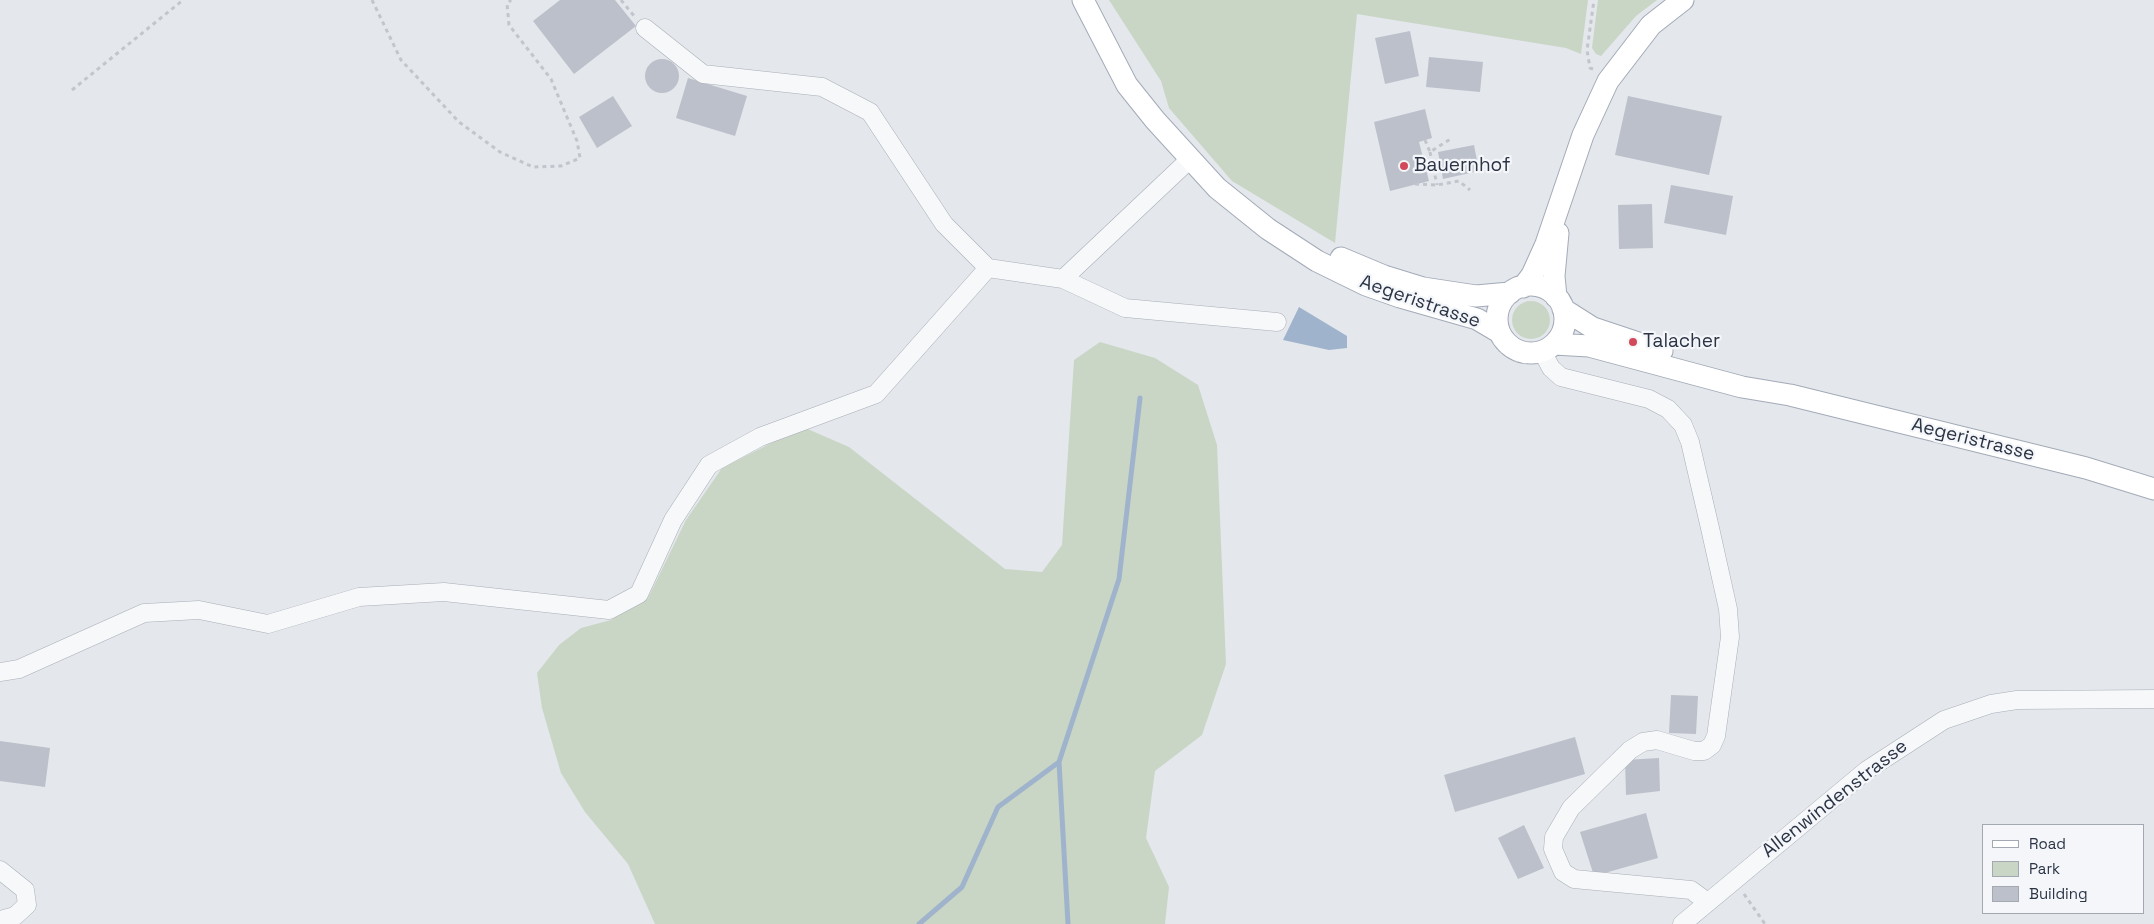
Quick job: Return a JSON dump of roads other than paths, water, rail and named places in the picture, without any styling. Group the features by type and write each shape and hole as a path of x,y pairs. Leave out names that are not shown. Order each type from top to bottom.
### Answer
{"main road":[{"name":"Aegeristrasse","path":"1083,0 1128,85 1189,160 1217,188 1268,229 1335,270 1400,297 1477,319 1500,332"},
{"name":"Aegeristrasse","path":"1683,0 1651,25 1613,75 1583,135 1541,256 1532,274 1516,290 1504,298 1498,313 1500,332 1505,341 1517,350 1532,353 1548,348 1589,346 1742,387 1790,395 2086,468 2154,489"},
{"name":"Aegeristrasse","path":"1217,188 1304,241 1384,276 1451,293 1476,296 1537,286 1592,328 1747,377 1790,395"},
{"name":"Aegeristrasse","path":"1548,348 1564,328 1559,303 1555,259 1562,198"}],"street":[{"path":"645,28 703,74 822,87 870,112 944,224 988,268 1063,279 1125,308 1277,322"},
{"path":"1063,279 1189,160"},
{"path":"0,672 19,669 144,613 199,610 268,624 360,597 444,592 609,610 639,594 673,520 709,465 760,437 876,394 988,268"},
{"path":"1548,348 1551,368 1561,377 1649,399 1668,409 1683,425 1690,442 1726,600 1730,637 1716,736 1712,745 1704,750 1694,751 1657,740 1644,742 1630,750 1571,808 1554,837 1553,850 1563,872 1574,879 1691,890 1706,901"},
{"name":"Allenwindenstrasse","path":"1682,924 1706,901 1867,770 1944,720 1991,704 2017,700 2154,699"},
{"path":"0,870 25,890 27,905 15,916 0,920"}],"water":[{"path":"1299,307 1347,336 1347,348 1329,350 1283,340"}],"waterway":[{"path":"1068,924 1059,762 1119,579 1140,398"},
{"path":"919,924 962,887 998,807 1059,762"}],"place":[{"name":"Bauernhof","path":"1404,166"},
{"name":"Talacher","path":"1633,342"}]}
